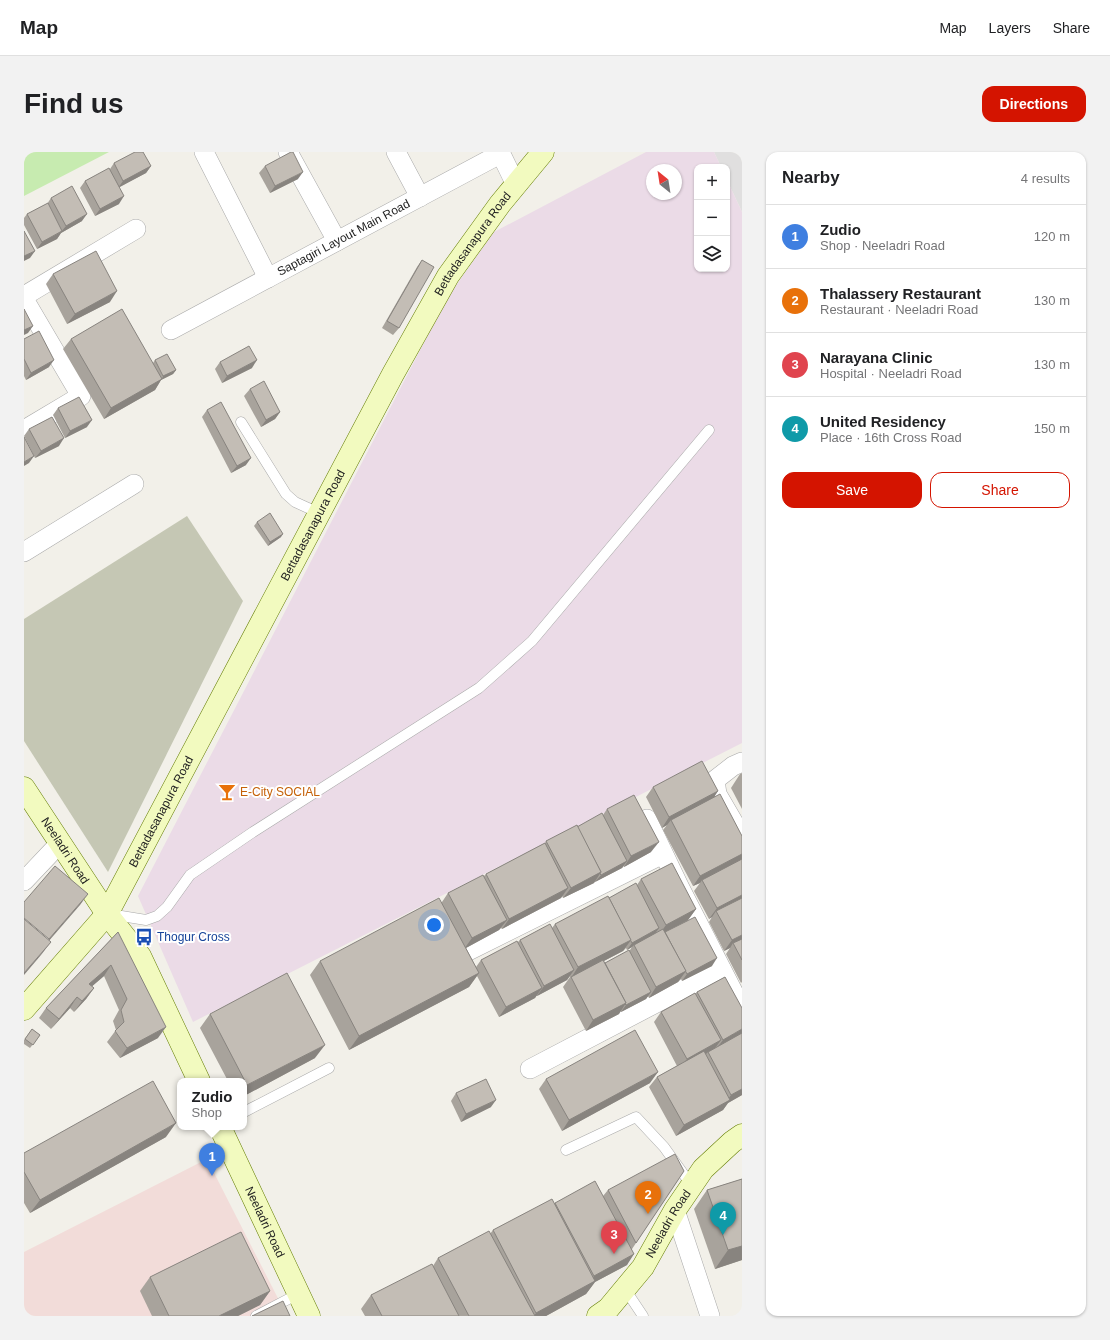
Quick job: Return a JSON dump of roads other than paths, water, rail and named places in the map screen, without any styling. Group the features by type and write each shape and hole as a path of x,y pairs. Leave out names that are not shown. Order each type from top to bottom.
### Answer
{"street":[{"name":"Saptagiri Layout Main Road","path":"204,152 268,278 500,153"},
{"path":"288,152 337,241"},
{"path":"396,152 420,197"},
{"name":"Bettadasanapura Road","path":"107,914 393,374 448,276 500,204 543,152"},
{"path":"500,153 516,185"},
{"path":"24,296 136,229"},
{"path":"171,330 268,278"},
{"path":"24,299 81,396 24,430"},
{"path":"24,552 134,484"},
{"path":"742,762 733,766 716,780 717,794 742,837"},
{"name":"Neeladri Road","path":"24,788 107,914 140,956 198,1078"},
{"path":"640,806 742,1009"},
{"path":"24,881 60,843"},
{"path":"462,954 663,854"},
{"path":"24,1009 107,914"},
{"path":"530,1068 722,969"},
{"name":"Neeladri Road","path":"221,1130 309,1316"},
{"name":"Neeladri Road","path":"598,1316 608,1309 644,1267 675,1210 703,1169 732,1142 742,1135"},
{"path":"675,1210 710,1316"}],"lane":[{"path":"241,422 286,494 295,502 319,513"},
{"path":"107,914 146,920 157,916 167,907 190,875 253,832 479,688 532,641 709,430"},
{"path":"247,1110 329,1068"},
{"path":"566,1150 636,1117 664,1147 692,1186"},
{"path":"625,1289 643,1316"},
{"path":"256,1316 298,1294"}],"place":[{"name":"E-City SOCIAL","path":"227,792"},
{"name":"Thogur Cross","path":"144,937"},
{"name":"Zudio","path":"212,1176"},
{"name":"Thalassery Restaurant","path":"648,1214"},
{"name":"United Residency","path":"723,1235"},
{"name":"Narayana Clinic","path":"614,1254"}]}
